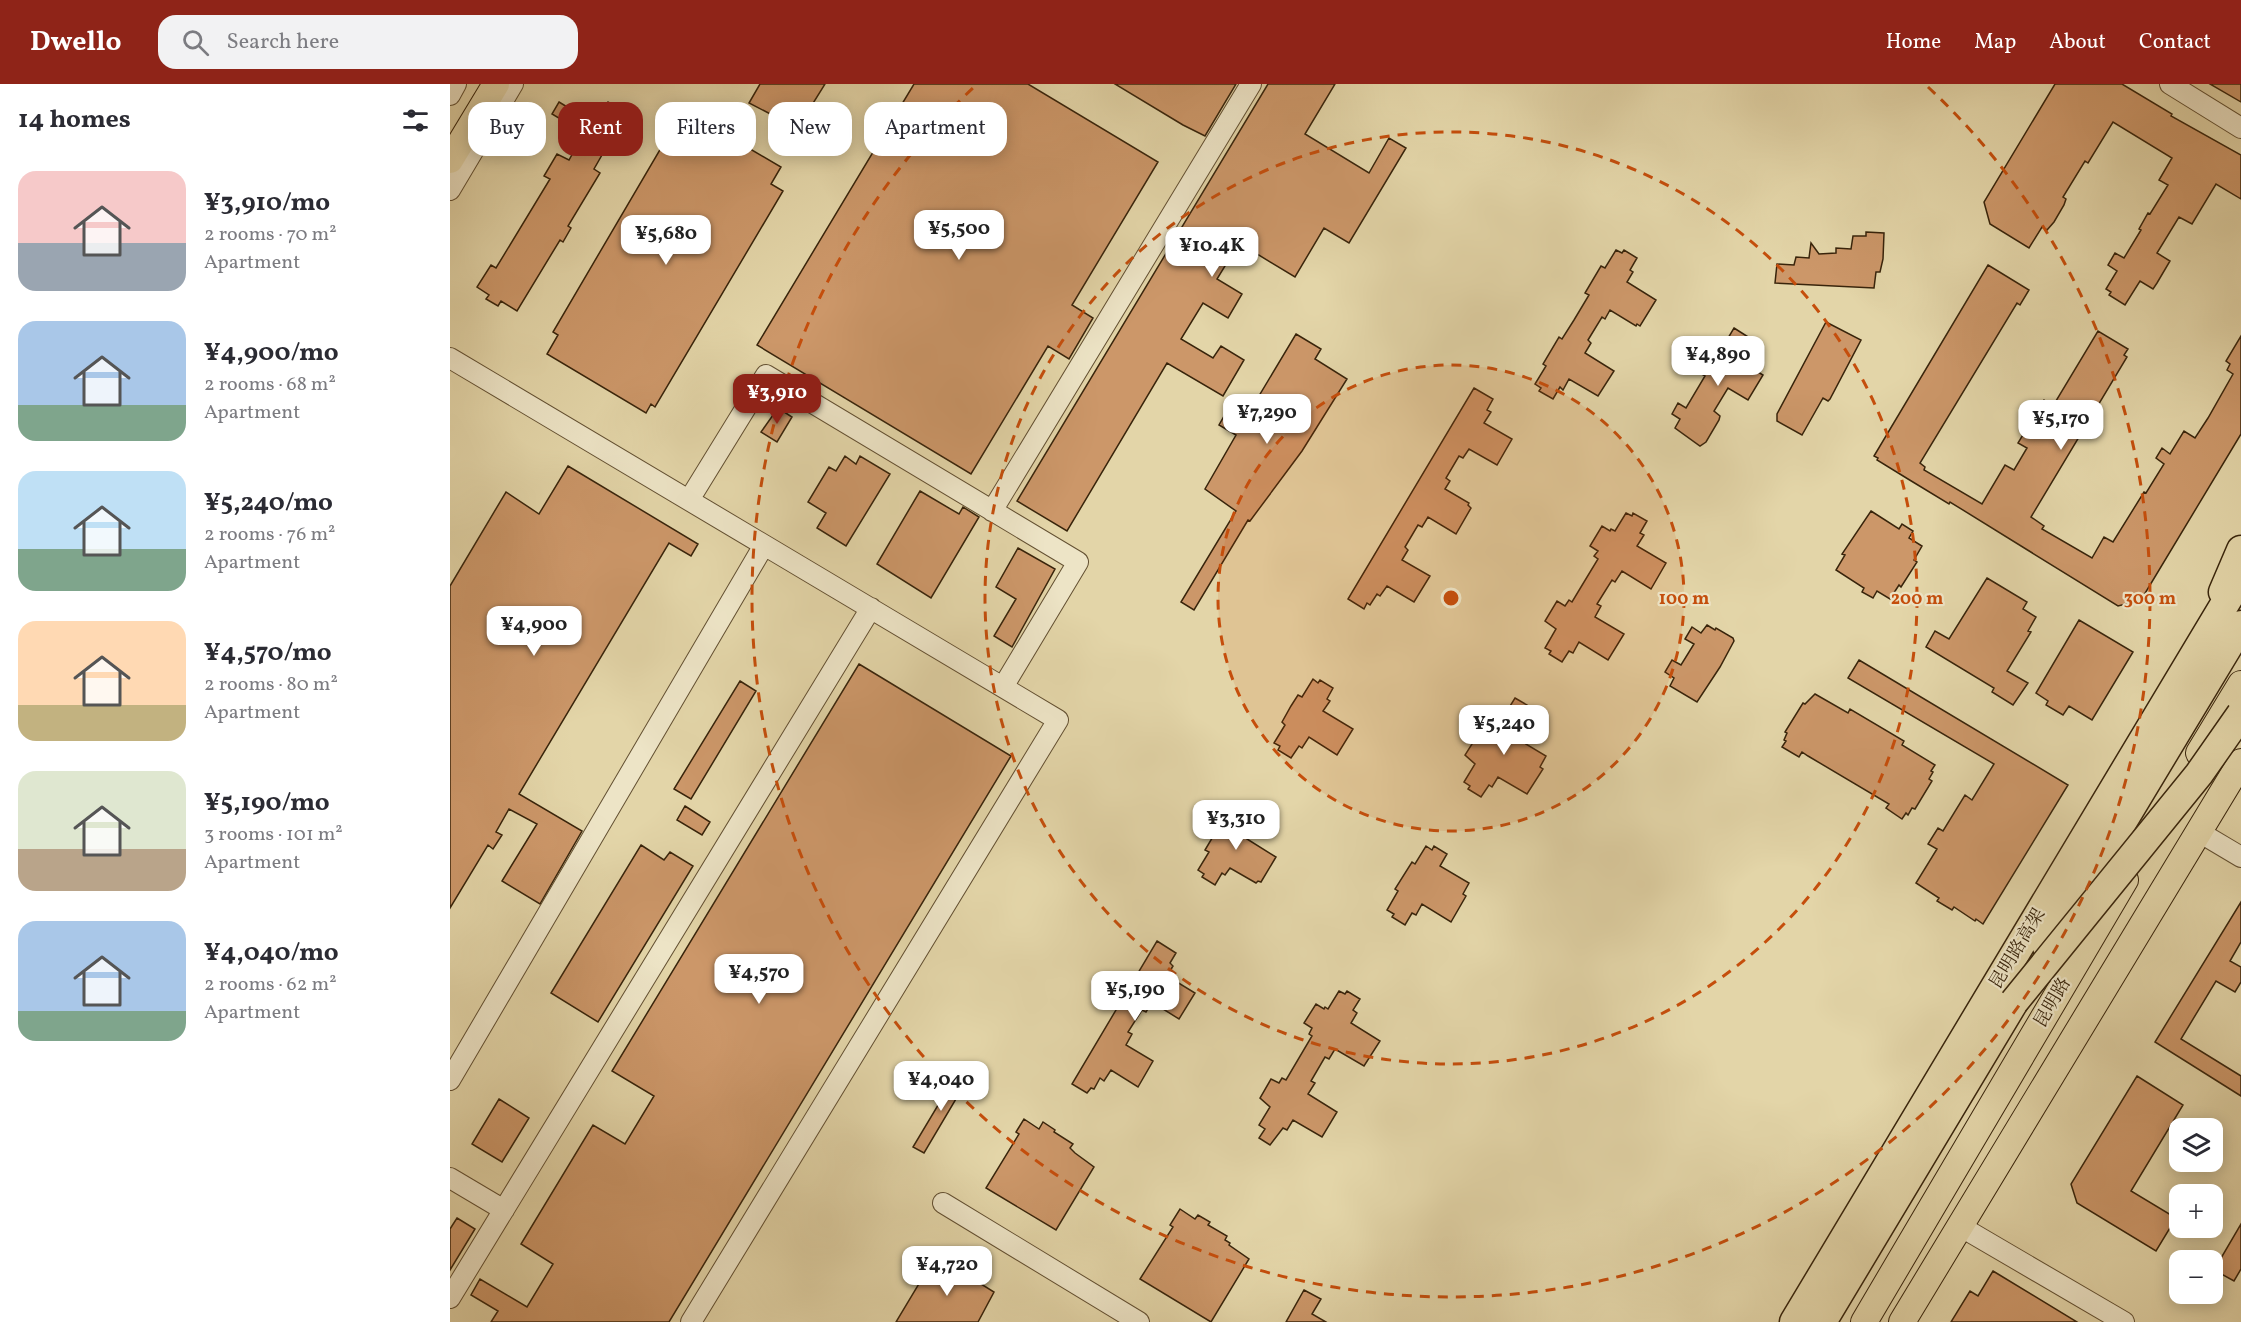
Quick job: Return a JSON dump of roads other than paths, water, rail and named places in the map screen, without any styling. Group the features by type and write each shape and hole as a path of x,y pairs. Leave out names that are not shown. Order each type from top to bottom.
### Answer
{"highway":[{"path":"2199,646 2241,550"},
{"name":"昆明路高架","path":"1794,1322 2241,577"},
{"name":"昆明路高架","path":"1822,1322 2241,626"},
{"path":"2014,1002 2199,774 2241,714"}],"main road":[{"path":"450,130 478,84"},
{"path":"450,160 496,84"},
{"name":"昆明路","path":"1864,1322 2241,684"},
{"name":"昆明路","path":"1902,1322 2241,762"}],"street":[{"path":"450,95 456,84"},
{"path":"450,190 513,84"},
{"path":"992,511 1251,84"},
{"path":"2170,84 2241,128"},
{"path":"450,358 1058,720 691,1322"},
{"path":"689,500 766,375 1078,562 1003,687"},
{"path":"450,1080 765,545"},
{"path":"450,1298 871,608"},
{"path":"2199,832 2241,857"},
{"path":"450,1178 504,1210"},
{"path":"943,1203 1139,1322"},
{"path":"1959,1226 2124,1322"}]}
